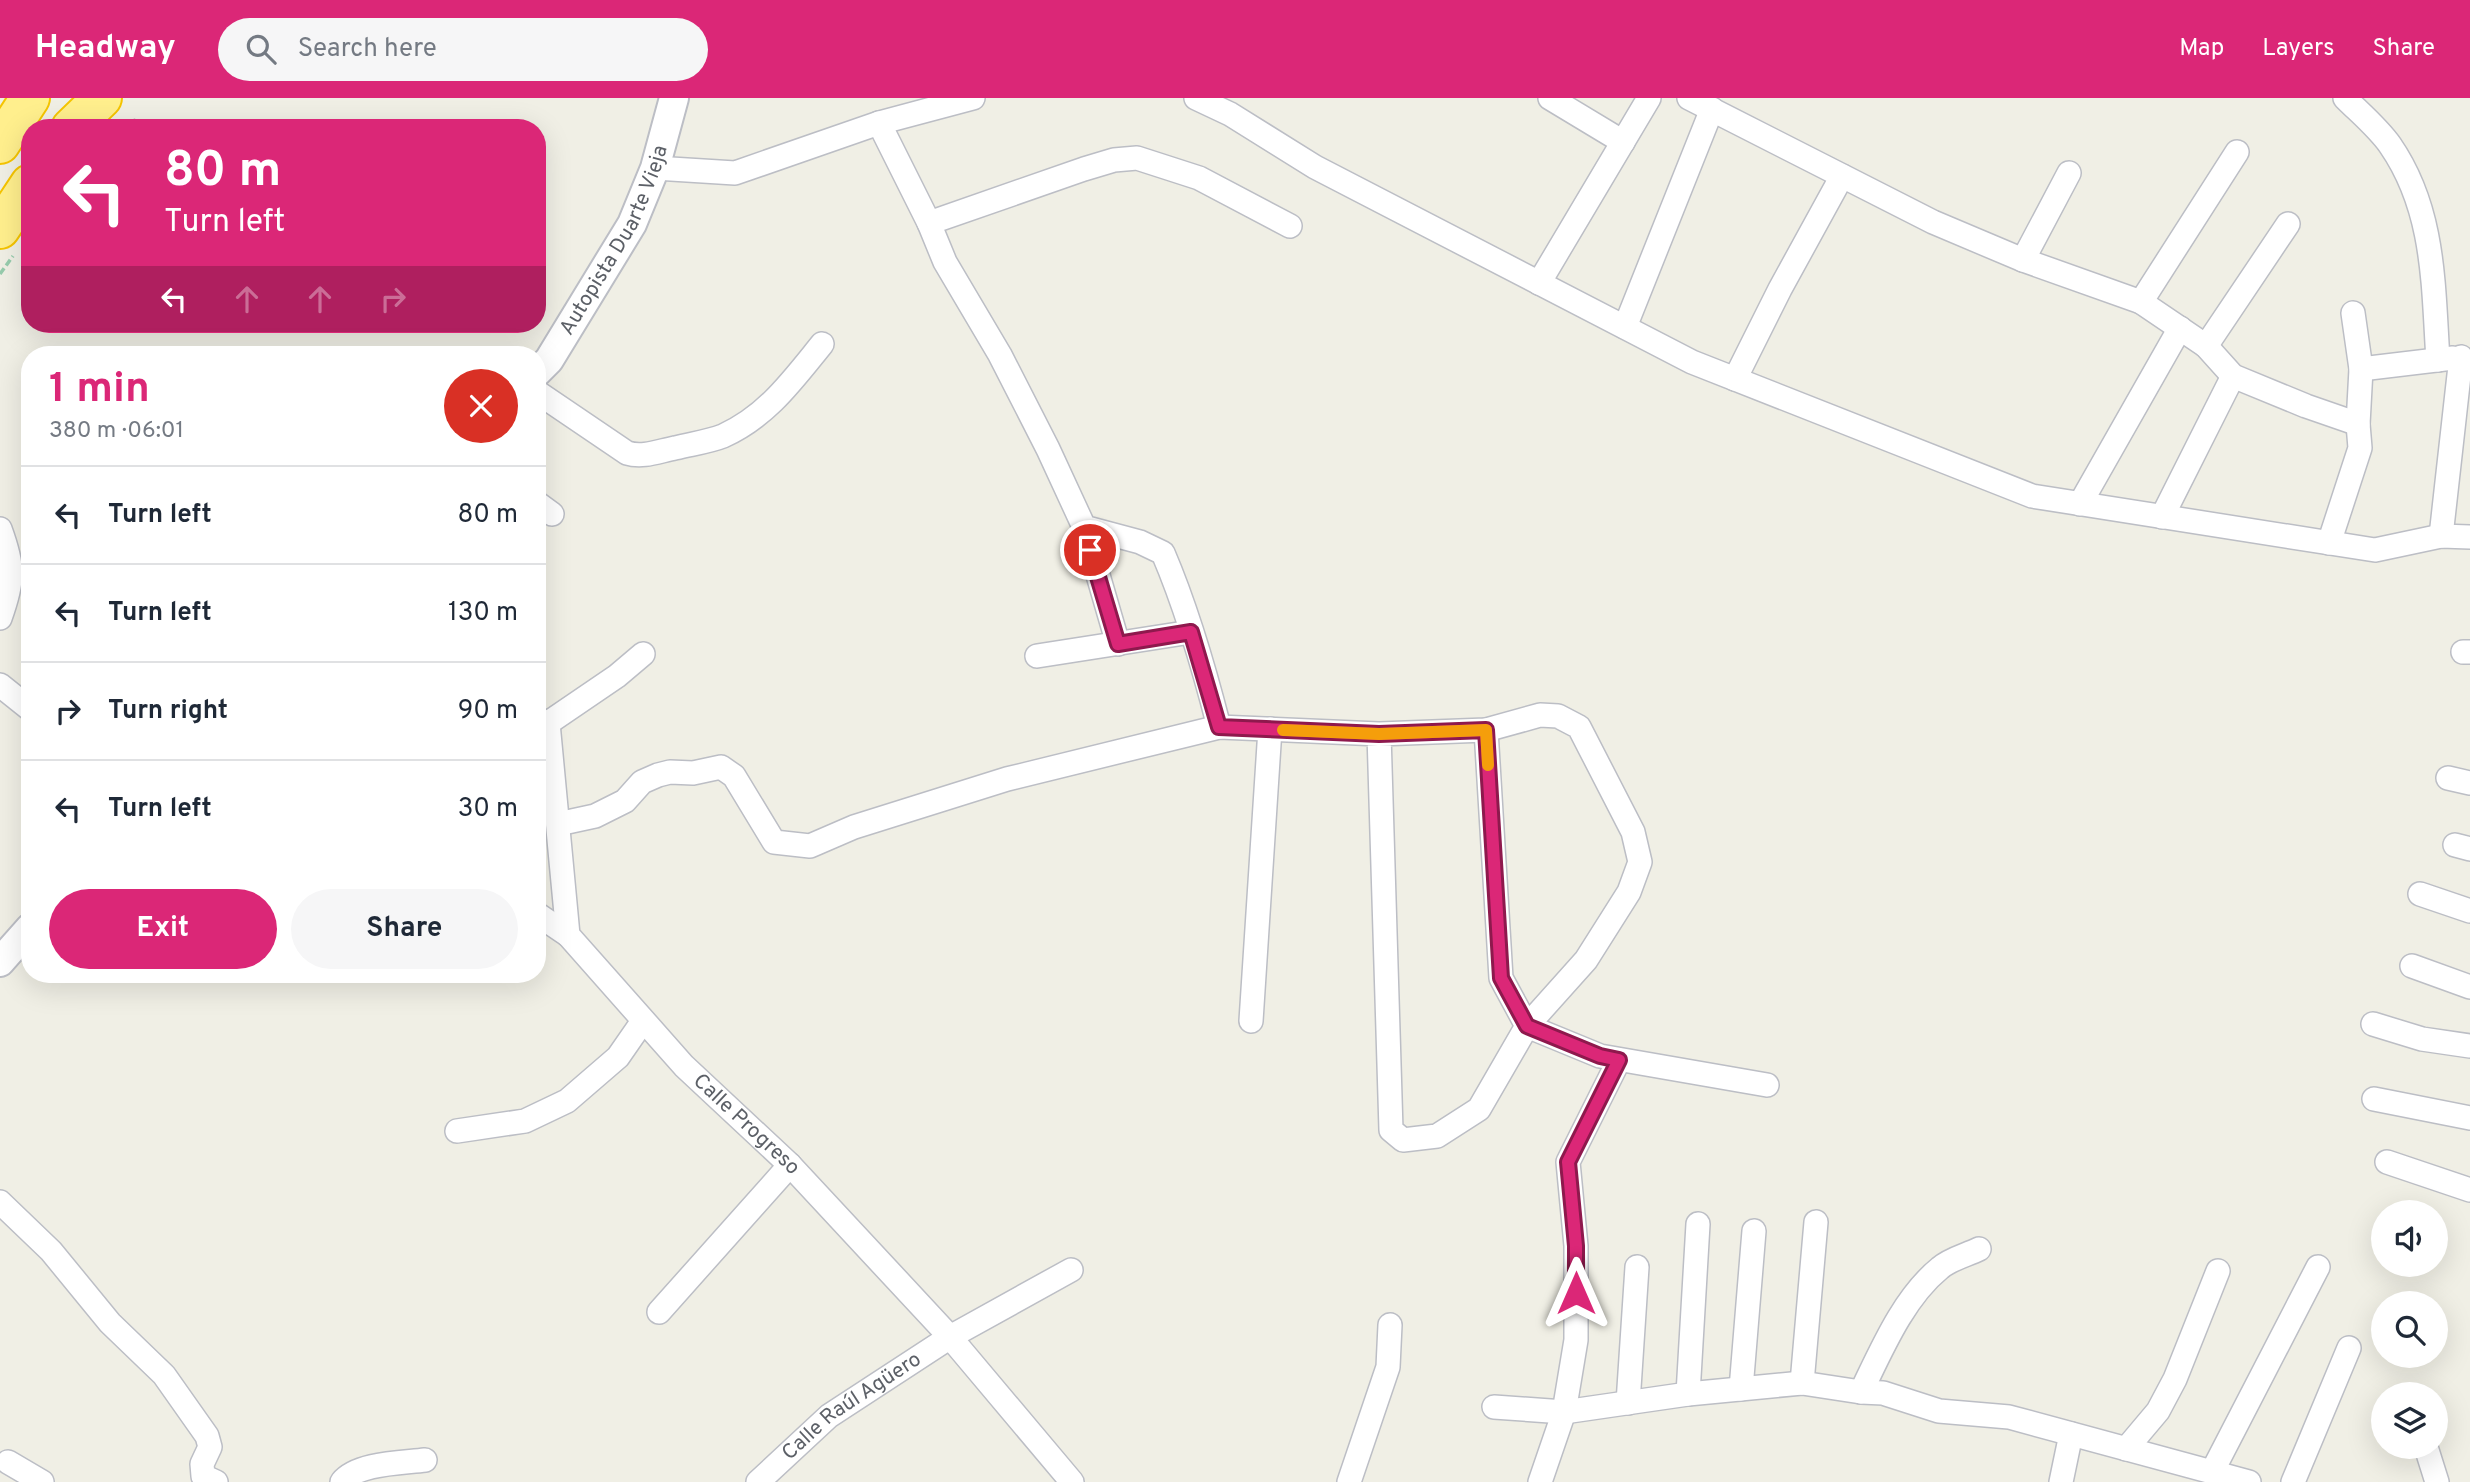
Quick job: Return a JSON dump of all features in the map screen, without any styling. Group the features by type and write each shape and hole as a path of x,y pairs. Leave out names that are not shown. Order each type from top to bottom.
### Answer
{"highway":[{"path":"73,119 86,98"},
{"path":"78,119 102,98"},
{"path":"0,144 25,103"},
{"path":"0,229 21,198"}],"street":[{"name":"Autopista Duarte Vieja","path":"546,363 632,224 655,168 674,98"},
{"path":"655,168 735,173 880,123 972,98"},
{"path":"1196,98 1230,114 1315,167 1692,362 2032,496 2375,550 2441,536 2470,537"},
{"path":"1550,98 1623,142"},
{"path":"1539,283 1649,98"},
{"path":"1689,98 1933,222 2022,260 2141,302 2206,346 2233,376 2358,424"},
{"path":"2346,98 2389,144 2416,190 2456,357 2441,536"},
{"path":"1625,327 1712,109"},
{"path":"880,123 945,262 1000,355 1084,527 1118,644"},
{"path":"2141,302 2238,152"},
{"path":"929,223 1094,166 1114,160 1137,159 1199,178 1290,226"},
{"path":"2022,260 2069,173"},
{"path":"1735,379 1780,289 1842,176"},
{"path":"2206,346 2288,224"},
{"path":"2329,543 2360,448 2358,424 2361,369 2353,313"},
{"path":"2080,504 2180,328"},
{"path":"546,398 627,453 636,456 648,454 720,437 743,425 774,403 822,344"},
{"path":"2361,369 2456,357"},
{"path":"2162,517 2233,376"},
{"path":"1084,527 1140,542 1163,553 1179,590 1219,727"},
{"path":"0,529 12,568 9,592 0,618"},
{"path":"1037,656 1191,632"},
{"path":"546,719 617,676 643,654"},
{"path":"0,685 21,702"},
{"path":"558,824 595,816 625,801 642,782 658,775 721,767 734,776 774,842 810,846 854,827 1007,779 1219,727 1379,734 1486,730 1540,715 1558,716 1579,727 1633,832 1640,862 1629,892 1586,960 1527,1026 1479,1109 1437,1136 1403,1140 1391,1130 1379,734"},
{"path":"1251,1021 1270,729"},
{"path":"1486,730 1501,978 1527,1026 1600,1056 1767,1085"},
{"path":"546,747 558,824 568,935"},
{"path":"2420,894 2470,911"},
{"name":"Calle Progreso","path":"546,920 568,935 684,1066 790,1165 950,1337 1072,1482"},
{"path":"0,962 21,938"},
{"path":"2412,966 2470,987"},
{"path":"457,1131 526,1121 566,1101 618,1058 643,1021"},
{"path":"2374,1024 2422,1039 2470,1046"},
{"path":"1540,1482 1564,1412 1576,1340 1576,1246 1568,1162 1619,1060"},
{"path":"2374,1099 2470,1118"},
{"path":"2387,1162 2470,1190"},
{"path":"659,1312 790,1165"},
{"path":"0,1202 51,1251 110,1323 164,1375 207,1436 210,1447 202,1464 203,1476 216,1482"},
{"path":"1802,1383 1816,1222"},
{"path":"1688,1394 1698,1224"},
{"path":"1741,1389 1754,1231"},
{"path":"1861,1392 1906,1305 1941,1267 1979,1249"},
{"path":"1628,1403 1637,1267"},
{"path":"2212,1472 2318,1267"},
{"name":"Calle Raúl Agüero","path":"758,1482 829,1416 950,1337 1071,1270"},
{"path":"2126,1448 2158,1411 2175,1379 2218,1271"},
{"path":"1349,1482 1388,1367 1390,1325"},
{"path":"2293,1482 2349,1348"},
{"path":"1494,1407 1564,1412 1688,1394 1802,1383 1883,1393 1939,1411 2010,1418 2249,1482"},
{"path":"2061,1482 2071,1434"},
{"path":"2430,1459 2437,1482"},
{"path":"341,1482 346,1476 374,1466 425,1460"},
{"path":"8,1462 42,1482"}],"slow traffic":[{"path":"1283,730 1379,734 1486,730 1488,765"}],"route":[{"path":"1090,550 1118,644 1191,632 1219,727 1379,734 1486,730 1501,978 1527,1026 1600,1056 1619,1060 1568,1162 1576,1246 1576,1293"}]}
